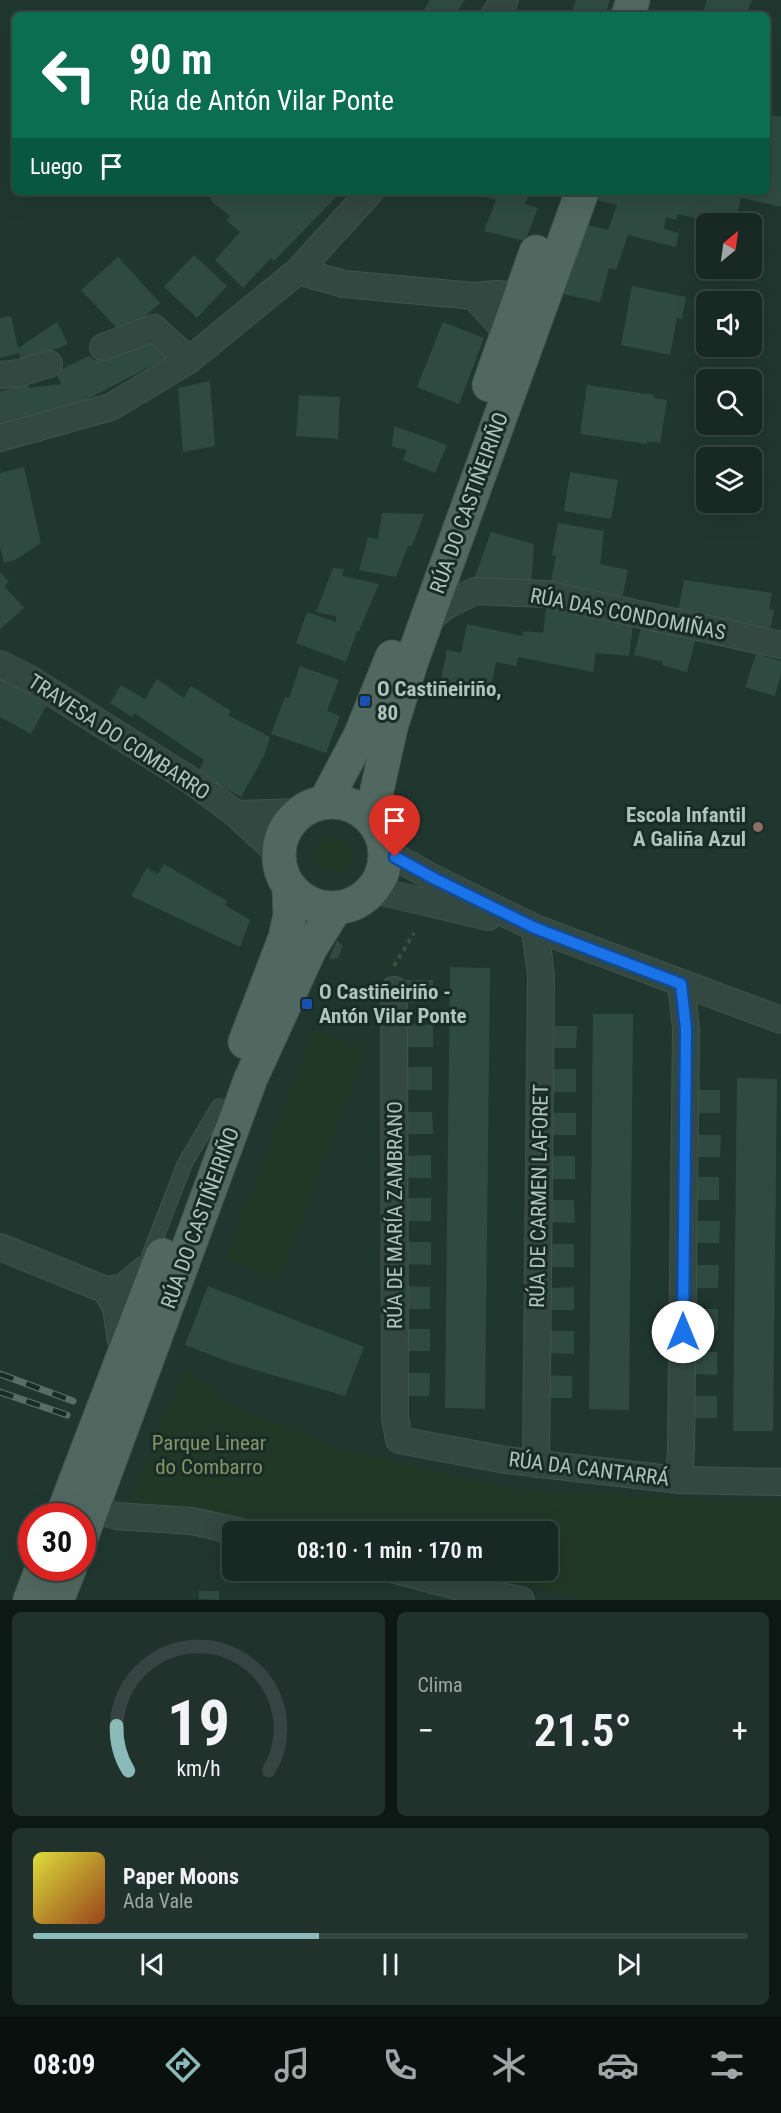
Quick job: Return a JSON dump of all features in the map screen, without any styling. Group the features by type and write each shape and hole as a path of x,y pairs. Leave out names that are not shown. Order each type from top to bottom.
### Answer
{"main road":[{"name":"RÚA DO CASTIÑEIRIÑO","path":"67,1503 285,938 290,915 289,886 281,871 279,854 282,838 289,824 313,807 360,736 399,640 559,195"},
{"name":"RÚA DO CASTIÑEIRIÑO","path":"371,817 391,727 426,621 581,195"},
{"path":"496,432 495,409 517,315 559,253"},
{"path":"289,886 302,899 317,907 335,909 362,900 374,890 385,866 386,852 381,834 371,817 357,807 342,802 313,807"},
{"name":"RÚA DO CASTIÑEIRIÑO","path":"95,1503 251,1078 310,949 335,909"},
{"path":"30,1600 37,1581"},
{"path":"57,1600 65,1581"}],"street":[{"path":"0,438 111,407 189,360 298,271 367,195"},
{"path":"298,271 344,284 474,296 498,294 517,315"},
{"path":"103,347 154,328 189,360"},
{"path":"0,375 20,373 49,364"},
{"path":"456,539 455,573 460,580 475,591"},
{"name":"RÚA DAS CONDOMIÑAS","path":"426,621 447,605 475,591 546,594 781,645"},
{"name":"TRAVESA DO COMBARRO","path":"0,664 30,679 174,770 236,814 279,854"},
{"path":"236,814 313,807"},
{"path":"386,852 535,928 781,1020"},
{"path":"374,890 535,928"},
{"name":"RÚA DE CARMEN LAFORET","path":"535,928 541,976 536,1464"},
{"path":"679,1480 686,1029 681,984"},
{"name":"RÚA DE MARÍA ZAMBRANO","path":"394,990 395,1417 399,1440"},
{"path":"0,1247 106,1290 124,1287 144,1269"},
{"path":"106,1290 116,1308 121,1341"},
{"name":"RÚA DA CANTARRÁ","path":"399,1440 536,1464 679,1480 781,1482"},
{"path":"96,1520 116,1516 192,1521 222,1528"},
{"path":"438,1581 521,1600"}],"lane":[{"path":"57,1503 121,1341 144,1269 185,1163 219,1106"},
{"path":"19,1600 26,1581"}],"path":[{"path":"394,990 393,967 414,933"}],"green space":[{"path":"334,837 347,842 352,855 347,868 334,873 321,868 316,855 321,842"},
{"path":"313,1030 366,1050 279,1279 226,1259"},
{"name":"Parque Linear do Combarro","path":"184,1369 237,1407 344,1450 514,1489 781,1502 781,1600 586,1600 503,1581 558,1581 558,1521 250,1521 199,1509 128,1503"}],"building":[{"path":"430,0 465,0 457,12 423,12"},
{"path":"576,0 610,0 606,12 572,12"},
{"path":"707,0 752,0 747,12 703,12"},
{"path":"770,114 781,117 781,207 741,198 738,213 696,213 696,218 678,214 676,220 666,217 664,229 679,233 676,247 628,235 616,270 609,268 600,302 563,294 587,225 608,230 617,205 596,200 598,195 770,195"},
{"path":"211,195 337,196 274,261 271,258 243,288 215,260 240,232 226,220 230,216 212,202"},
{"path":"486,195 529,195 525,204 538,208 525,241 484,231 496,200 486,197"},
{"path":"194,255 227,286 197,318 164,287"},
{"path":"118,257 160,303 124,336 81,290"},
{"path":"632,286 686,297 682,319 677,318 670,355 621,345"},
{"path":"11,316 18,348 57,322 68,344 22,363 19,353 0,358 0,318"},
{"path":"443,322 484,338 459,404 417,387"},
{"path":"151,335 168,357 69,409 0,424 0,391 28,384 28,388 61,384 56,372 89,356 95,360"},
{"path":"210,381 215,446 183,452 178,388"},
{"path":"587,385 654,395 654,398 667,400 660,443 647,441 647,444 580,434"},
{"path":"299,395 340,397 338,439 296,436"},
{"path":"394,426 447,445 435,473 403,460 407,450 392,447"},
{"path":"24,467 41,543 15,560 4,563 0,546 0,473"},
{"path":"570,472 618,480 611,519 564,511"},
{"path":"382,513 424,514 412,546 408,546 396,577 359,570 368,537 378,539"},
{"path":"558,523 604,531 600,564 628,570 622,599 550,585 556,556 552,555"},
{"path":"491,532 534,544 531,587 473,582"},
{"path":"333,568 344,569 342,576 379,584 359,631 357,631 346,662 296,643 307,612 336,622 336,616 316,612"},
{"path":"0,572 9,582 4,586 24,608 0,629"},
{"path":"684,580 772,593 769,609 774,610 770,631 678,612"},
{"path":"547,601 634,618 629,656 596,653 593,672 518,657 516,666 496,662 490,693 440,684 447,650 461,653 467,624 522,636 524,631 543,633"},
{"path":"643,620 697,634 687,672 662,665 663,662 634,655"},
{"path":"756,654 781,661 781,674 775,696 745,687"},
{"path":"300,666 339,680 327,711 340,716 326,753 271,734 285,697 289,698"},
{"path":"0,671 40,693 36,700 46,706 31,734 0,717"},
{"path":"157,679 184,698 191,686 231,711 228,715 270,737 264,756 241,797 198,773 204,760 134,713 132,717 110,703 121,685 145,699"},
{"path":"164,864 227,901 225,905 250,920 240,947 131,896 147,868 158,874"},
{"path":"337,940 343,946 338,958 329,959"},
{"path":"450,967 490,968 485,1409 445,1408"},
{"path":"405,980 433,980 433,1002 405,1003"},
{"path":"593,1014 633,1014 629,1410 589,1409"},
{"path":"405,1024 433,1025 433,1047 405,1047"},
{"path":"549,1026 577,1026 576,1048 549,1048"},
{"path":"404,1067 432,1067 432,1090 404,1090"},
{"path":"548,1069 576,1069 576,1092 548,1092"},
{"path":"737,1078 777,1079 773,1431 733,1431"},
{"path":"692,1090 720,1090 720,1113 692,1113"},
{"path":"405,1112 432,1112 433,1134 405,1134"},
{"path":"548,1113 576,1113 576,1135 548,1135"},
{"path":"692,1135 721,1135 720,1157 692,1157"},
{"path":"431,1155 431,1178 403,1178 403,1156"},
{"path":"547,1156 575,1156 575,1179 547,1179"},
{"path":"692,1177 719,1177 719,1200 692,1200"},
{"path":"403,1198 431,1198 431,1221 403,1221"},
{"path":"547,1200 574,1200 575,1223 547,1222"},
{"path":"692,1221 720,1221 719,1243 692,1243"},
{"path":"403,1242 431,1242 431,1265 402,1264"},
{"path":"546,1244 574,1244 574,1267 546,1267"},
{"path":"691,1265 719,1265 718,1288 690,1288"},
{"path":"208,1286 364,1347 345,1396 232,1363 185,1345"},
{"path":"402,1286 430,1287 430,1309 402,1309"},
{"path":"574,1287 574,1310 546,1310 546,1288"},
{"path":"690,1309 718,1309 718,1331 690,1331"},
{"path":"401,1329 430,1329 430,1351 401,1351"},
{"path":"546,1331 574,1331 574,1354 546,1353"},
{"path":"689,1352 717,1352 717,1375 689,1374"},
{"path":"402,1373 430,1373 429,1396 401,1396"},
{"path":"544,1375 572,1376 572,1398 544,1398"},
{"path":"689,1396 717,1396 717,1418 689,1418"},
{"path":"199,1591 219,1591 219,1600 199,1599"}],"railway":[{"path":"0,1374 73,1401"},
{"path":"0,1392 67,1415"}],"place":[{"name":"O Castiñeiriño, 80","path":"365,701"},
{"name":"Escola Infantil A Galiña Azul","path":"758,827"},
{"name":"O Castiñeiriño - Antón Vilar Ponte","path":"307,1004"}],"route":[{"path":"395,857 535,928 681,984 686,1029 683,1332"}]}
